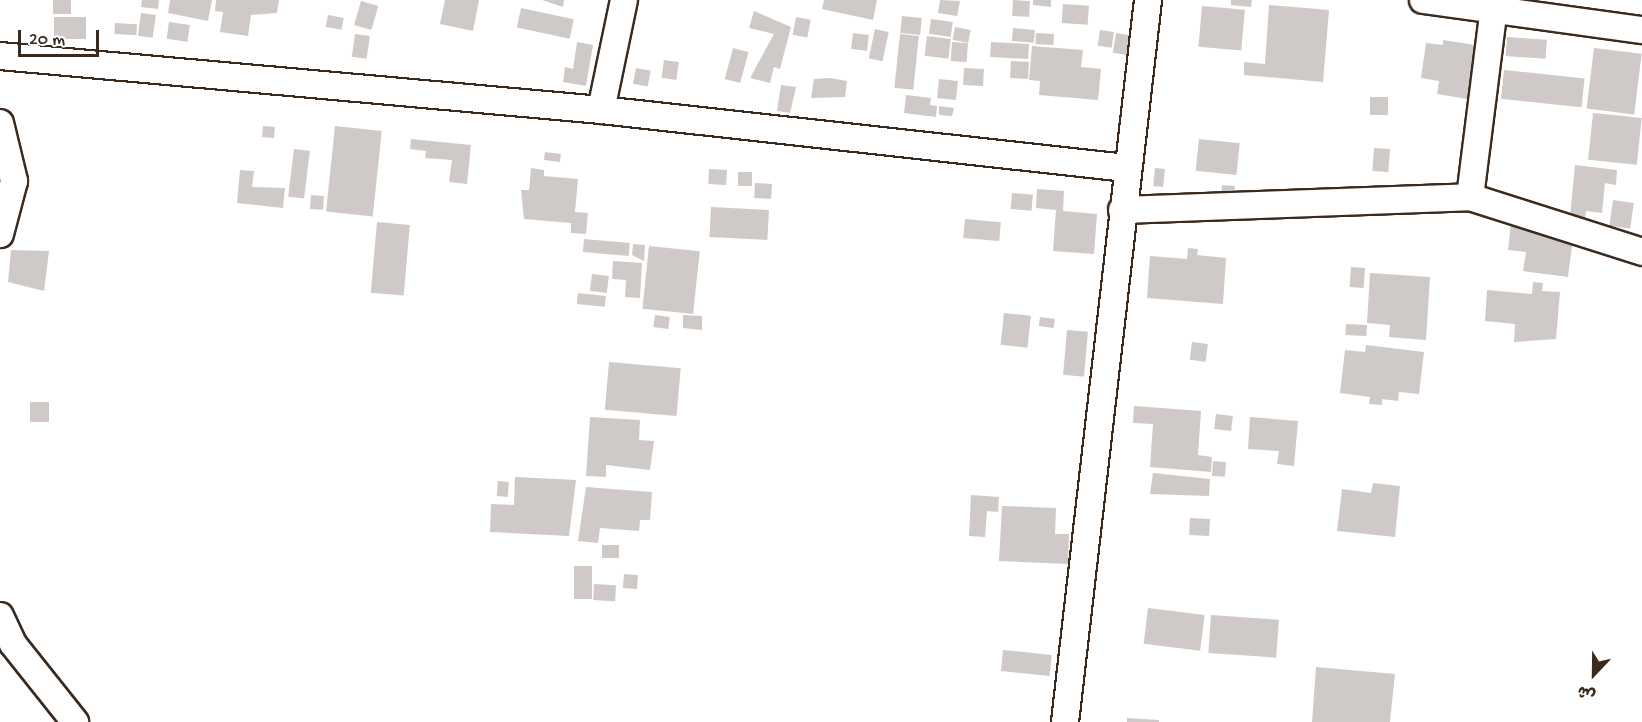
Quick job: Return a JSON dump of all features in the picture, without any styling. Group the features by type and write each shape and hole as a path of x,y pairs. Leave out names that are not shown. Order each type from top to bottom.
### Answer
{"street":[{"path":"601,110 624,0"},
{"path":"1065,722 1126,168 1148,0"},
{"path":"1423,0 1494,5 1642,30"},
{"path":"1470,197 1494,5"},
{"path":"0,56 601,110 1126,168"},
{"path":"0,123 14,181 0,234"},
{"path":"1122,210 1470,197 1642,252"},
{"path":"0,616 13,644 75,722"}],"building":[{"path":"53,0 71,0 71,14 53,14"},
{"path":"142,0 159,0 158,9 141,7"},
{"path":"170,0 212,0 208,21 168,13"},
{"path":"216,0 279,0 277,13 251,15 248,36 220,32 223,12 215,11"},
{"path":"445,0 479,0 473,31 440,24"},
{"path":"542,0 564,0 563,7"},
{"path":"824,0 877,0 873,20 822,9"},
{"path":"940,0 960,1 957,16 938,13"},
{"path":"1013,0 1030,1 1029,17 1012,16"},
{"path":"1033,0 1051,0 1051,7 1033,5"},
{"path":"1231,0 1252,0 1251,7 1231,5"},
{"path":"361,1 378,6 371,30 354,25"},
{"path":"1063,4 1089,6 1088,25 1062,23"},
{"path":"1269,5 1329,10 1323,82 1244,75 1244,62 1265,64"},
{"path":"1202,6 1245,10 1241,51 1198,47"},
{"path":"521,8 574,19 570,39 517,28"},
{"path":"754,11 791,27 780,69 774,67 770,83 750,78 774,34 749,28"},
{"path":"141,13 156,15 153,38 138,36"},
{"path":"328,15 344,18 341,30 326,27"},
{"path":"902,16 922,18 920,35 900,33"},
{"path":"54,17 86,17 86,39 54,39"},
{"path":"796,17 811,20 807,38 793,35"},
{"path":"931,19 953,22 951,37 929,34"},
{"path":"169,22 190,25 187,42 167,39"},
{"path":"115,23 137,24 136,35 114,34"},
{"path":"955,27 971,30 968,43 953,40"},
{"path":"1013,28 1035,30 1034,43 1012,41"},
{"path":"875,29 889,32 882,61 869,58"},
{"path":"1100,30 1114,32 1112,48 1098,46"},
{"path":"853,33 869,35 867,51 851,49"},
{"path":"1036,33 1054,34 1053,45 1035,44"},
{"path":"1116,33 1135,36 1132,56 1113,53"},
{"path":"355,34 370,36 367,59 352,57"},
{"path":"900,34 919,36 913,90 894,88"},
{"path":"927,36 951,39 948,59 925,56"},
{"path":"1507,37 1547,40 1546,59 1506,56"},
{"path":"1443,40 1482,46 1473,100 1437,94 1439,81 1421,78 1426,43 1443,45"},
{"path":"577,42 593,45 586,86 563,82 565,67 573,69"},
{"path":"952,42 968,43 967,62 951,61"},
{"path":"991,42 1029,44 1028,59 990,57"},
{"path":"1032,46 1083,50 1081,67 1101,69 1098,100 1039,95 1040,81 1029,80"},
{"path":"733,48 748,52 740,83 725,79"},
{"path":"1594,48 1642,54 1634,114 1587,109"},
{"path":"664,60 679,62 676,80 661,78"},
{"path":"1011,61 1029,62 1028,79 1010,78"},
{"path":"636,68 651,71 648,87 633,84"},
{"path":"964,68 984,69 983,86 963,85"},
{"path":"1504,70 1585,78 1582,107 1501,99"},
{"path":"830,78 847,81 845,97 811,98 814,79"},
{"path":"939,79 958,81 956,100 937,98"},
{"path":"781,85 796,87 790,113 777,111"},
{"path":"906,95 931,98 930,105 937,106 936,117 904,113"},
{"path":"1370,97 1388,97 1388,115 1370,115"},
{"path":"939,106 954,108 952,116 939,115"},
{"path":"1593,113 1642,118 1637,165 1588,160"},
{"path":"263,126 275,127 274,138 262,137"},
{"path":"335,126 382,131 373,216 326,212"},
{"path":"411,139 471,145 467,184 449,182 452,160 425,158 426,151 410,149"},
{"path":"1199,139 1240,143 1236,175 1196,171"},
{"path":"1374,148 1390,149 1388,172 1372,171"},
{"path":"294,149 310,151 304,199 288,197"},
{"path":"545,152 561,154 560,162 544,160"},
{"path":"1575,165 1617,170 1616,185 1605,183 1602,213 1586,211 1584,229 1569,228"},
{"path":"531,168 544,170 544,176 578,179 575,212 588,213 586,234 571,233 571,223 524,219 521,190 529,190"},
{"path":"1155,168 1165,169 1163,187 1153,186"},
{"path":"709,169 727,170 726,185 708,184"},
{"path":"240,170 254,171 252,187 285,188 283,208 237,203"},
{"path":"738,172 752,172 752,186 738,186"},
{"path":"755,183 772,184 771,199 754,198"},
{"path":"1222,185 1235,186 1234,197 1221,196"},
{"path":"1037,189 1064,191 1063,211 1097,214 1094,254 1053,251 1056,210 1036,208"},
{"path":"1012,193 1033,195 1032,211 1011,209"},
{"path":"311,195 324,196 323,210 310,209"},
{"path":"1613,200 1634,203 1630,229 1609,226"},
{"path":"711,207 769,210 767,240 709,237"},
{"path":"965,219 1001,222 999,241 963,238"},
{"path":"377,222 410,225 404,296 371,293"},
{"path":"1511,223 1574,231 1568,277 1523,271 1526,252 1508,250"},
{"path":"584,239 630,243 629,256 583,252"},
{"path":"633,244 645,245 644,261 632,255"},
{"path":"649,246 700,251 693,314 642,309"},
{"path":"1188,248 1198,249 1197,255 1226,258 1223,304 1147,298 1150,256 1187,259"},
{"path":"11,250 49,251 44,291 8,282"},
{"path":"613,261 642,263 640,298 625,297 626,280 612,279"},
{"path":"1351,267 1365,268 1364,288 1350,287"},
{"path":"1370,273 1430,277 1426,340 1389,337 1390,325 1367,323"},
{"path":"592,274 609,276 607,293 590,291"},
{"path":"1533,282 1543,283 1542,291 1560,292 1556,339 1514,342 1515,324 1485,321 1487,290 1532,294"},
{"path":"578,293 606,296 605,307 577,304"},
{"path":"1004,313 1031,316 1028,348 1001,345"},
{"path":"655,315 670,317 668,329 653,327"},
{"path":"683,315 702,316 702,330 683,328"},
{"path":"1040,317 1055,319 1054,328 1039,326"},
{"path":"1346,324 1367,325 1366,336 1345,335"},
{"path":"1067,330 1088,332 1084,377 1063,375"},
{"path":"1192,342 1208,344 1206,362 1190,360"},
{"path":"1366,345 1424,352 1419,394 1399,392 1398,401 1382,399 1382,405 1369,404 1370,397 1340,393 1345,350 1365,352"},
{"path":"609,362 681,368 677,416 605,410"},
{"path":"30,402 49,402 49,422 30,422"},
{"path":"1134,406 1201,411 1198,455 1212,457 1211,472 1150,467 1153,424 1133,423"},
{"path":"1216,414 1233,416 1231,431 1214,429"},
{"path":"590,417 640,420 639,440 654,441 650,470 606,465 606,477 586,476"},
{"path":"1250,417 1298,421 1294,466 1277,464 1279,451 1248,449"},
{"path":"1213,461 1226,462 1225,477 1212,476"},
{"path":"1153,473 1210,479 1209,496 1150,494"},
{"path":"515,477 576,480 569,536 490,532 491,504 514,505"},
{"path":"498,481 509,482 508,497 497,496"},
{"path":"1373,483 1400,486 1395,537 1337,531 1342,489 1371,493"},
{"path":"586,487 652,492 650,520 640,520 639,531 600,528 598,543 578,541"},
{"path":"971,495 999,497 998,512 987,511 985,537 969,536"},
{"path":"1002,506 1056,508 1055,534 1069,534 1068,564 999,561"},
{"path":"1190,518 1210,519 1209,536 1189,535"},
{"path":"602,545 619,545 619,558 602,558"},
{"path":"574,566 592,566 592,599 574,599"},
{"path":"624,574 638,575 637,589 623,588"},
{"path":"594,584 616,585 615,601 593,600"},
{"path":"1148,608 1205,615 1200,651 1144,644"},
{"path":"1211,615 1279,620 1276,658 1208,653"},
{"path":"1003,650 1052,655 1050,676 1001,671"},
{"path":"1316,667 1395,674 1390,722 1312,722"},
{"path":"1127,718 1159,720 1159,722 1127,722"}]}
